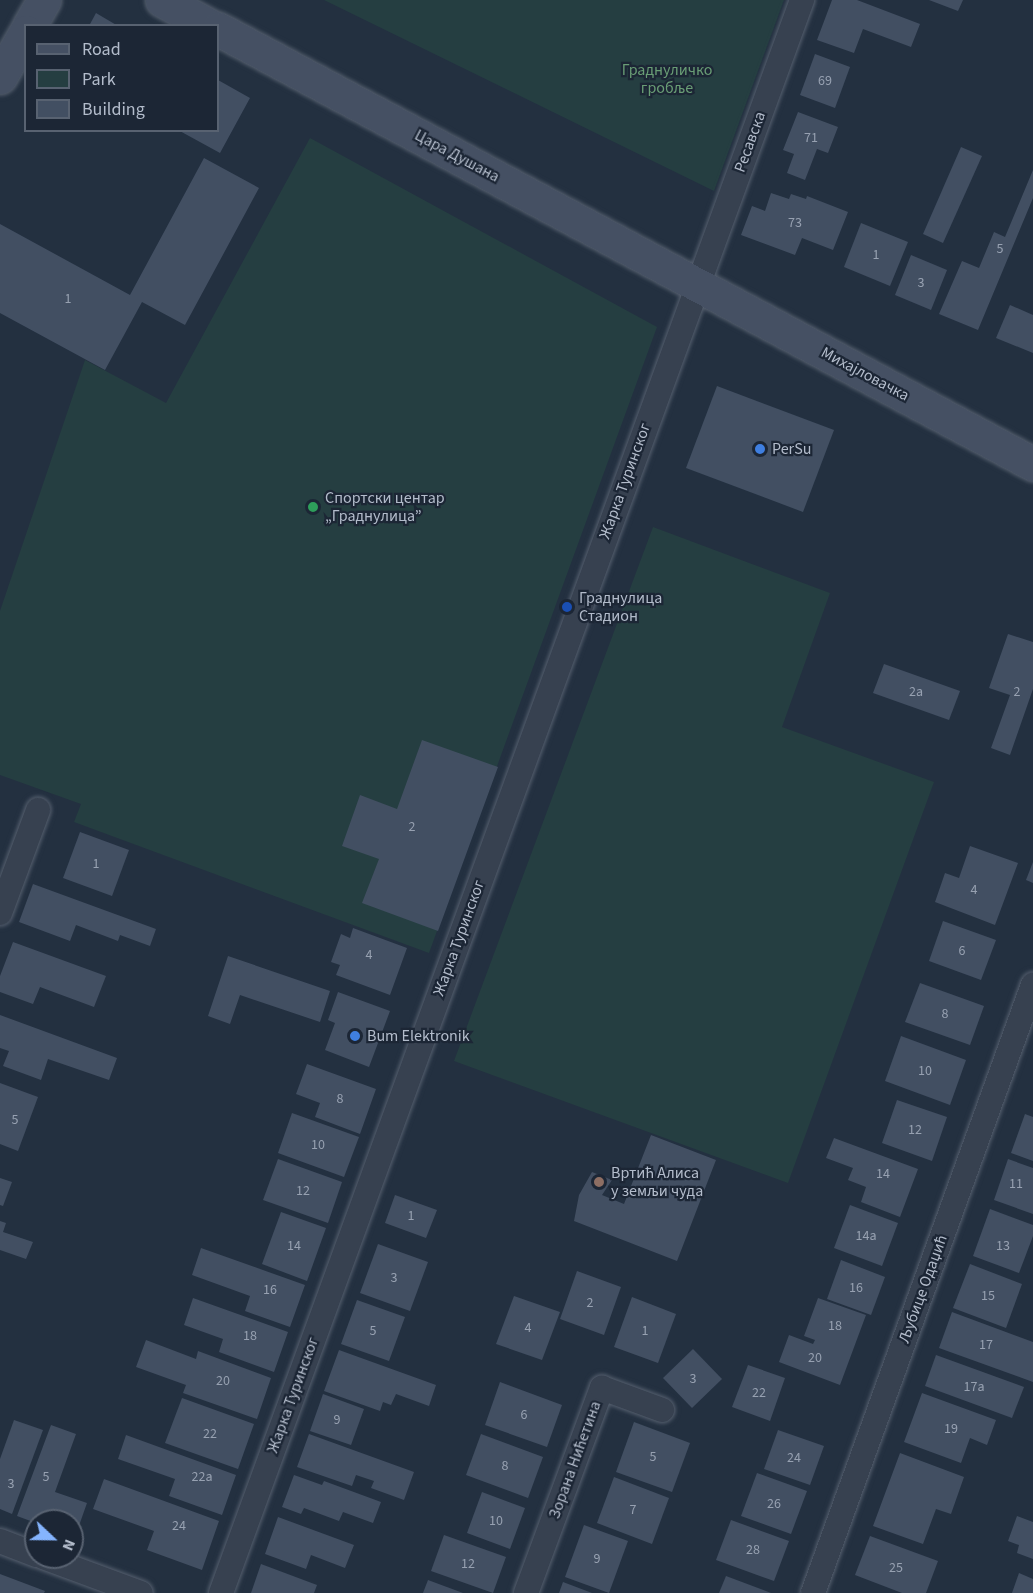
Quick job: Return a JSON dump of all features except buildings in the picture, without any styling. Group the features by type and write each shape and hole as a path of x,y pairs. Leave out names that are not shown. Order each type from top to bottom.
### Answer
{"street":[{"path":"30,24 44,0"},
{"path":"162,0 206,24"},
{"name":"Ресавска","path":"697,283 802,0"},
{"name":"Цара Душана","path":"219,30 697,283"},
{"path":"0,77 24,35"},
{"name":"Михајловачка","path":"697,283 1033,464"},
{"name":"Жарка Туринског","path":"221,1593 697,283"},
{"path":"0,913 38,810"},
{"name":"Љубице Одаџић","path":"813,1593 1033,985"},
{"name":"Зорана Нићетина","path":"526,1593 602,1388 662,1410"},
{"path":"0,1541 24,1550"},
{"path":"76,1569 141,1593"}],"green space":[{"name":"Граднуличко гробље","path":"324,0 784,0 714,191"},
{"name":"Спортски центар „Граднулица”","path":"310,138 657,327 429,953 74,822 81,804 0,775 0,611 85,360 166,403"},
{"path":"653,527 830,593 782,727 934,782 788,1183 454,1061"}],"place":[{"name":"PerSu","path":"760,449"},
{"name":"Спортски центар „Граднулица”","path":"313,507"},
{"name":"Граднулица Стадион","path":"567,607"},
{"name":"Bum Elektronik","path":"355,1036"},
{"name":"Вртић Алиса у земљи чуда","path":"599,1182"}]}
